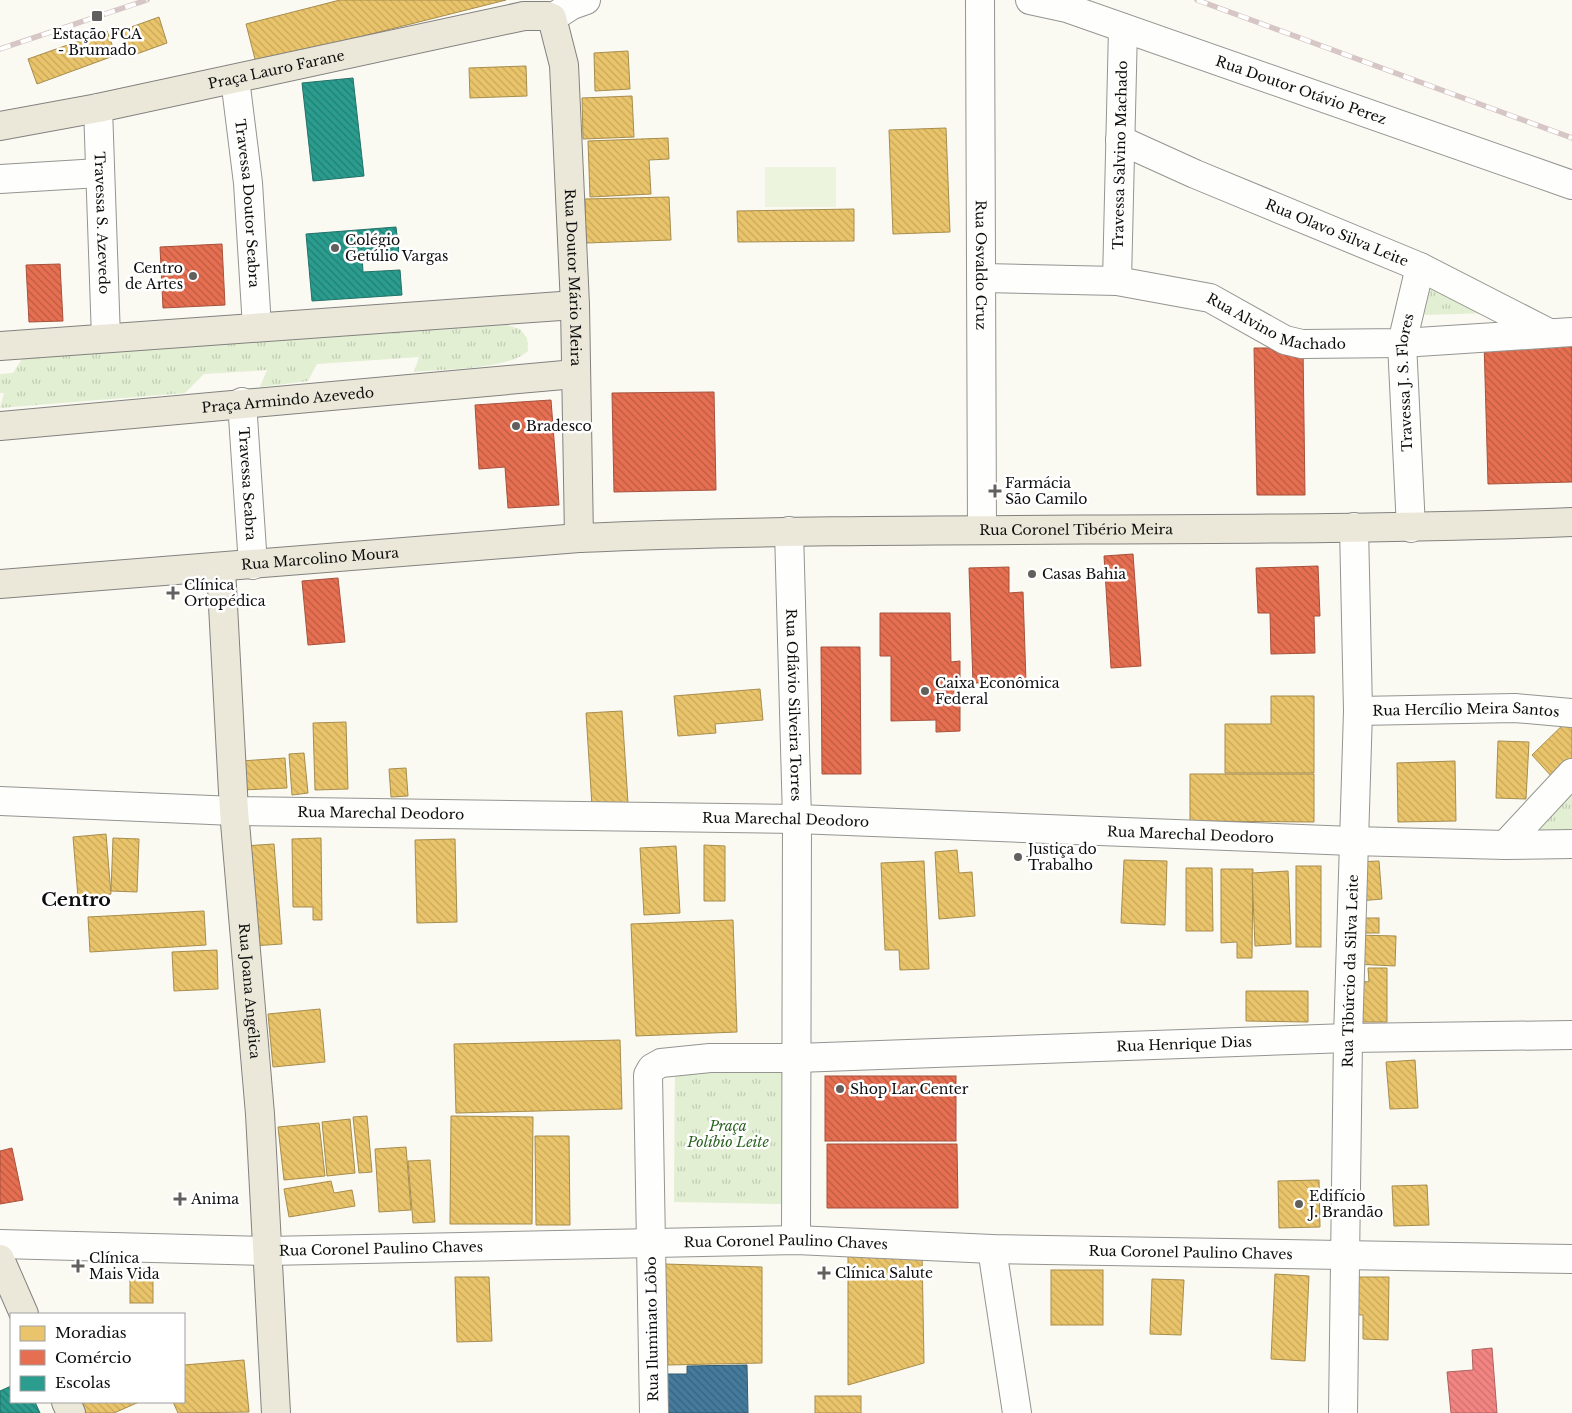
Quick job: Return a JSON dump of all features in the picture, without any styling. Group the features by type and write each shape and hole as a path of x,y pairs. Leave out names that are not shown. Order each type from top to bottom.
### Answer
{"main road":[{"name":"Praça Lauro Farane","path":"0,126 98,108 524,16 547,16 552,18"},
{"name":"Rua Doutor Mário Meira","path":"552,18 564,65 575,305 580,538"},
{"path":"0,346 575,305"},
{"name":"Praça Armindo Azevedo","path":"0,426 242,402 575,374"},
{"name":"Rua Coronel Tibério Meira","path":"580,538 789,531 1411,528 1572,522"},
{"name":"Rua Marcolino Moura","path":"0,584 221,568 580,538"},
{"name":"Rua Joana Angélica","path":"221,568 234,811 260,1114 276,1413"},
{"path":"0,1259 24,1313"}],"street":[{"path":"552,18 572,5 586,0"},
{"name":"Rua Osvaldo Cruz","path":"980,0 983,278 982,530"},
{"name":"Rua Doutor Otávio Perez","path":"1030,0 1067,8 1572,185"},
{"name":"Travessa Salvino Machado","path":"1117,281 1123,28"},
{"name":"Travessa Doutor Seabra","path":"235,79 248,183 257,328"},
{"name":"Travessa S. Azevedo","path":"98,108 106,338"},
{"name":"Rua Olavo Silva Leite","path":"1120,140 1195,174 1420,267 1561,333"},
{"path":"0,179 99,173"},
{"name":"Travessa J. S. Flores","path":"1411,528 1402,343 1420,267"},
{"name":"Rua Alvino Machado","path":"983,278 1117,281 1210,298 1285,340 1302,344 1402,343 1561,333"},
{"name":"Travessa Seabra","path":"242,402 254,565"},
{"name":"Rua Tibúrcio da Silva Leite","path":"1343,1413 1352,840 1358,711 1354,527"},
{"name":"Rua Oflávio Silveira Torres","path":"789,531 796,819 797,1058"},
{"name":"Rua Hercílio Meira Santos","path":"1358,711 1515,708 1572,713"},
{"path":"1505,845 1572,773"},
{"name":"Rua Marechal Deodoro","path":"0,801 234,811 796,819 1505,845 1572,844"},
{"name":"Rua Henrique Dias","path":"797,1058 1348,1038 1572,1036"},
{"path":"651,1244 648,1076 652,1068 661,1062 710,1058 797,1058 796,1240"},
{"name":"Rua Coronel Paulino Chaves","path":"0,1244 267,1251 796,1240 992,1249 1572,1259"},
{"name":"Rua Iluminato Lôbo","path":"651,1244 654,1413"},
{"path":"992,1249 1017,1413"}],"green space":[{"path":"765,167 836,167 836,207 765,207"},
{"path":"1436,265 1524,312 1424,315"},
{"path":"507,325 520,329 527,338 528,351 506,362 491,365 414,372 419,357 317,364 308,381 260,387 267,370 204,374 185,393 0,408 4,393 0,393 0,374 13,373 24,356"},
{"path":"1572,783 1572,836 1528,835"},
{"name":"Praça Políbio Leite","path":"675,1065 782,1067 781,1204 674,1202"}],"building: Moradias":[{"path":"340,0 506,0 256,63 246,24"},
{"path":"159,17 167,43 131,56 123,30"},
{"path":"107,31 116,55 37,84 28,59"},
{"path":"628,51 630,89 595,91 594,53"},
{"path":"526,66 527,96 470,98 469,68"},
{"path":"632,96 634,137 583,139 582,98"},
{"path":"946,128 950,232 893,234 889,130"},
{"path":"668,138 669,159 649,160 651,194 590,197 588,141"},
{"path":"669,197 671,240 586,243 585,199"},
{"path":"854,209 854,241 738,242 737,211"},
{"path":"760,689 763,720 715,724 716,733 678,736 674,696"},
{"path":"1271,696 1314,696 1314,773 1225,773 1225,724 1271,724"},
{"path":"622,711 628,803 592,806 586,713"},
{"path":"1572,716 1572,758 1552,777 1532,755"},
{"path":"346,722 348,789 315,790 313,723"},
{"path":"1498,741 1529,742 1526,799 1496,798"},
{"path":"304,753 308,793 292,795 289,754"},
{"path":"285,758 287,788 242,790 241,761"},
{"path":"1455,761 1456,821 1398,822 1397,763"},
{"path":"406,768 408,796 391,797 389,769"},
{"path":"1190,774 1314,774 1314,822 1190,821"},
{"path":"106,834 111,894 78,897 73,837"},
{"path":"113,838 139,839 137,892 111,891"},
{"path":"321,838 322,920 313,920 313,907 293,907 292,839"},
{"path":"455,839 457,922 417,923 415,840"},
{"path":"274,844 282,944 252,946 244,846"},
{"path":"704,845 725,846 725,901 704,901"},
{"path":"676,846 680,913 644,915 640,848"},
{"path":"957,850 959,873 972,872 975,916 939,919 935,852"},
{"path":"1124,860 1167,861 1165,925 1121,923"},
{"path":"924,861 929,969 900,970 899,950 885,950 881,863"},
{"path":"1379,861 1382,899 1359,901 1356,862"},
{"path":"1296,866 1321,866 1321,947 1296,947"},
{"path":"1186,868 1212,868 1213,931 1186,931"},
{"path":"1221,869 1253,869 1252,958 1237,958 1237,942 1221,943"},
{"path":"1288,871 1291,944 1255,946 1252,873"},
{"path":"204,911 206,945 90,952 88,917"},
{"path":"1355,918 1379,918 1379,933 1355,933"},
{"path":"733,920 737,1032 636,1036 631,924"},
{"path":"1355,935 1396,936 1395,966 1354,964"},
{"path":"217,950 218,989 174,991 172,952"},
{"path":"1368,968 1387,968 1387,1022 1358,1022 1358,981 1369,982"},
{"path":"1246,991 1308,991 1308,1022 1246,1021"},
{"path":"320,1009 325,1062 273,1067 268,1014"},
{"path":"620,1040 622,1109 456,1113 454,1044"},
{"path":"1415,1060 1418,1108 1390,1109 1386,1062"},
{"path":"367,1116 372,1172 359,1173 353,1117"},
{"path":"451,1116 533,1117 532,1224 450,1224"},
{"path":"350,1119 355,1173 327,1176 322,1122"},
{"path":"319,1123 325,1176 284,1180 278,1127"},
{"path":"535,1136 569,1136 570,1225 536,1225"},
{"path":"406,1147 411,1210 379,1212 375,1149"},
{"path":"430,1160 435,1222 413,1223 408,1161"},
{"name":"Edifício J. Brandão","path":"1319,1180 1320,1227 1279,1228 1278,1181"},
{"path":"331,1181 334,1193 352,1190 355,1206 289,1217 284,1189"},
{"path":"1427,1185 1429,1225 1394,1226 1392,1186"},
{"path":"848,1252 922,1252 924,1363 848,1385"},
{"path":"665,1264 762,1267 762,1363 668,1365"},
{"path":"130,1269 153,1269 153,1303 130,1303"},
{"path":"1051,1270 1103,1270 1103,1325 1051,1325"},
{"path":"1275,1274 1309,1276 1305,1361 1271,1359"},
{"path":"455,1277 489,1277 492,1341 457,1342"},
{"path":"1355,1277 1389,1277 1388,1340 1363,1339 1363,1315 1355,1315"},
{"path":"1152,1279 1184,1280 1181,1335 1150,1334"},
{"path":"244,1360 249,1412 178,1413 173,1403 185,1403 185,1365"},
{"path":"815,1396 861,1396 861,1413 815,1413"},
{"path":"80,1403 137,1403 114,1413 85,1413"}],"building: Comércio":[{"name":"Centro de Artes","path":"222,244 225,305 163,308 160,247"},
{"path":"60,264 63,321 29,322 26,265"},
{"path":"1572,339 1572,482 1488,484 1484,341"},
{"path":"1254,348 1303,348 1305,495 1257,495"},
{"path":"714,392 716,490 614,492 612,393"},
{"path":"551,400 559,505 508,508 505,467 479,469 475,405"},
{"path":"1133,554 1141,666 1111,668 1104,556"},
{"path":"1318,566 1320,616 1314,616 1315,653 1271,654 1270,613 1258,613 1256,568"},
{"path":"1009,567 1009,593 1023,592 1026,682 973,683 969,568"},
{"path":"338,578 345,642 308,645 302,581"},
{"name":"Caixa Econômica Federal","path":"880,613 950,613 951,662 960,661 960,731 936,732 936,720 891,721 891,656 880,656"},
{"path":"821,647 860,647 861,774 822,774"},
{"path":"825,1076 956,1076 956,1141 825,1141"},
{"path":"827,1144 957,1144 958,1208 827,1208"},
{"path":"12,1148 23,1200 0,1204 0,1151"}],"building: Escolas":[{"path":"353,78 364,176 313,181 302,83"},
{"path":"396,227 399,252 362,255 363,272 400,270 402,295 312,301 306,234"},
{"path":"10,1386 10,1403 35,1403 40,1413 0,1413 0,1391"}],"building: Saúde":[{"path":"1492,1348 1497,1413 1451,1413 1447,1372 1473,1370 1472,1350"}],"building: Público":[{"path":"747,1365 748,1413 654,1413 652,1374 687,1374 687,1366"}],"railway":[{"path":"0,49 147,0"},
{"path":"1197,0 1572,138"}],"place":[{"name":"Estação FCA - Brumado","path":"97,16"},
{"name":"Colégio Getúlio Vargas","path":"335,248"},
{"name":"Centro de Artes","path":"193,276"},
{"name":"Bradesco","path":"516,426"},
{"name":"Farmácia São Camilo","path":"995,491"},
{"name":"Casas Bahia","path":"1032,574"},
{"name":"Clínica Ortopédica","path":"173,593"},
{"name":"Caixa Econômica Federal","path":"925,691"},
{"name":"Justiça do Trabalho","path":"1018,857"},
{"name":"Shop Lar Center","path":"840,1089"},
{"name":"Anima","path":"180,1199"},
{"name":"Edifício J. Brandão","path":"1299,1204"},
{"name":"Clínica Mais Vida","path":"78,1266"},
{"name":"Clínica Salute","path":"824,1273"}],"district":[{"name":"Centro","path":"76,899"}]}
